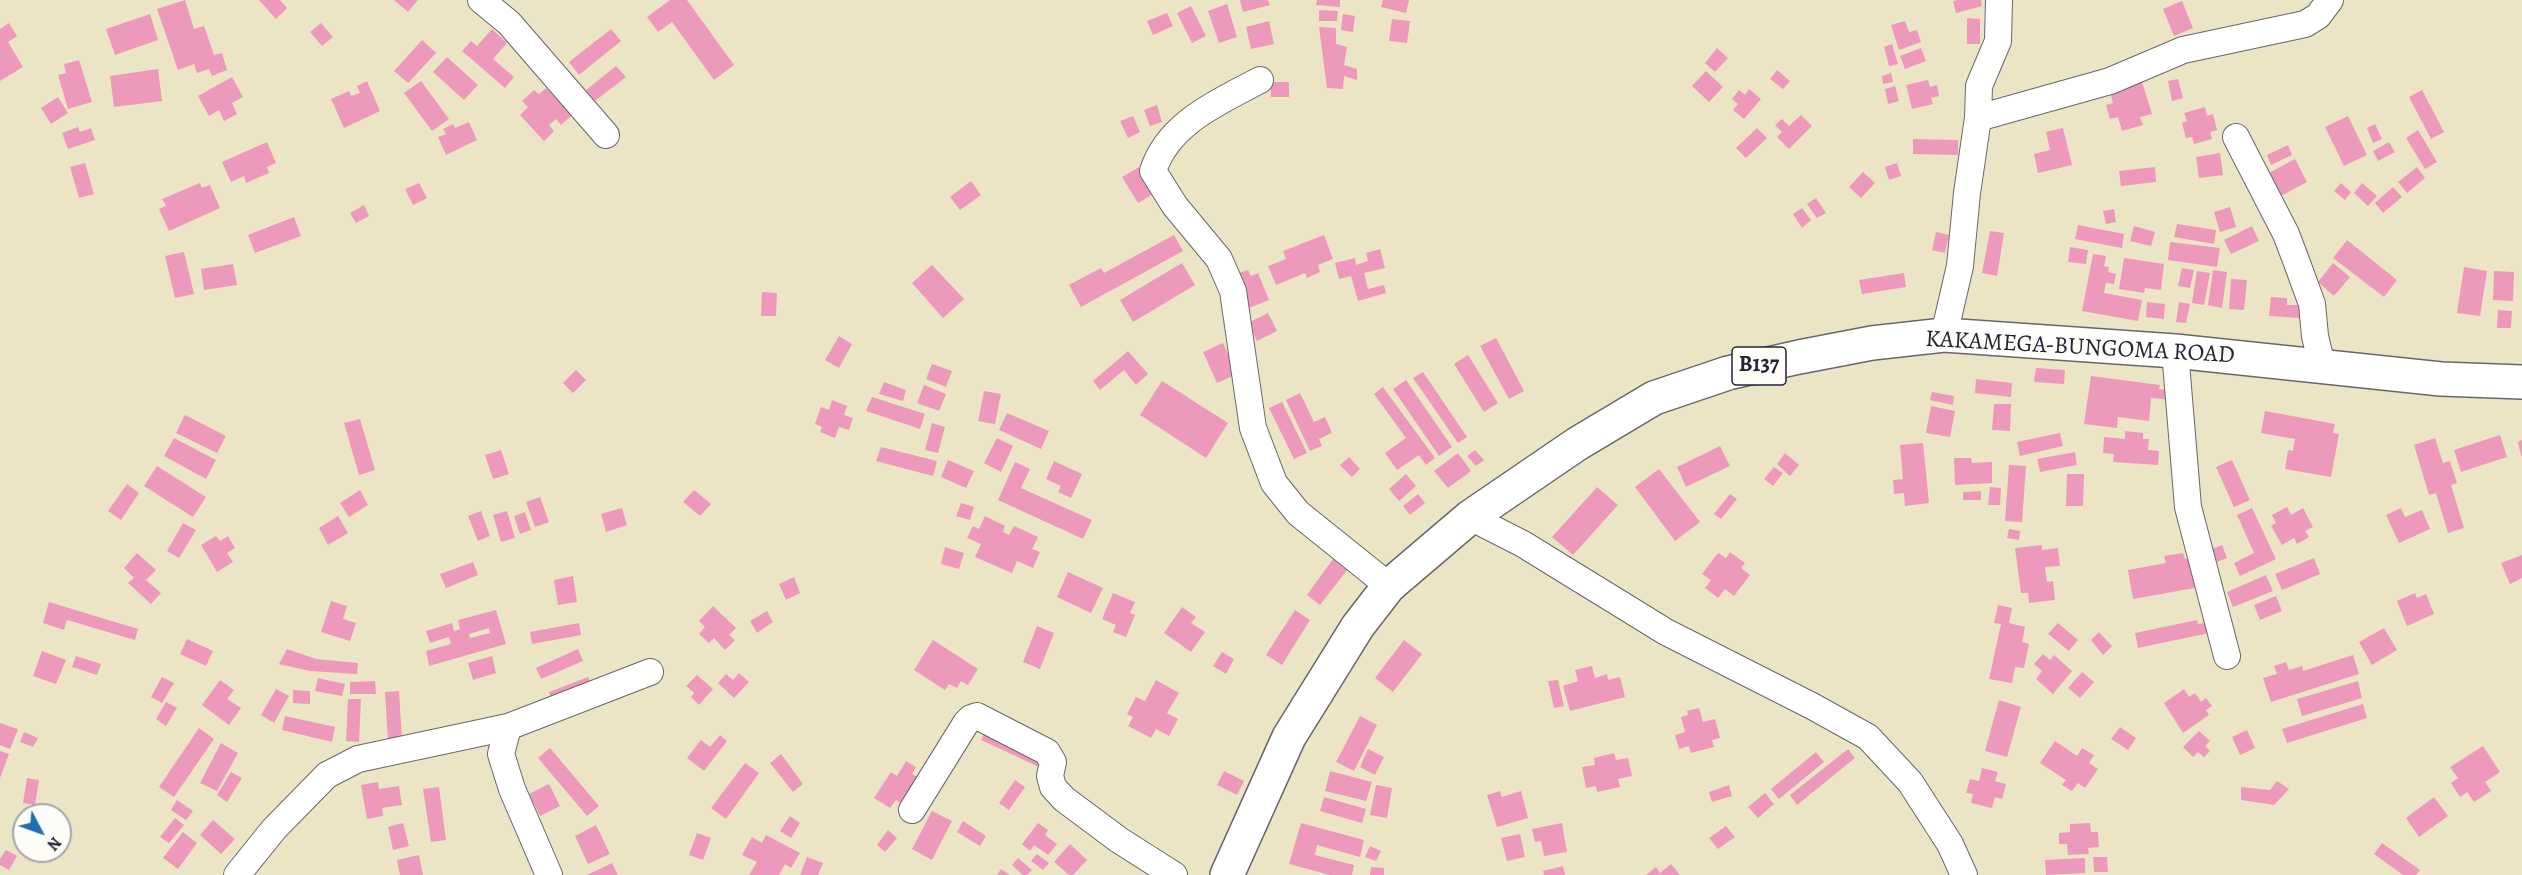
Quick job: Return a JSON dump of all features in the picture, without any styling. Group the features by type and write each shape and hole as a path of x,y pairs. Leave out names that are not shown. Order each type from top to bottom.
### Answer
{"main road":[{"name":"KAKAMEGA-BUNGOMA ROAD","path":"1227,875 1289,737 1358,626 1389,586 1470,517 1576,444 1654,398 1728,373 1799,357 1872,343 1944,335 2175,351 2442,379 2522,382"}],"street":[{"path":"481,0 509,22 606,135"},
{"path":"1944,335 1960,266 1967,193 1978,118 1978,86 1998,41 1999,0"},
{"path":"1978,118 2110,81 2183,50 2305,24 2319,16 2330,0"},
{"path":"1260,80 1214,105 1174,133 1158,157 1153,171 1175,206 1219,259 1233,291 1252,428 1274,483 1298,513 1389,586"},
{"path":"2236,137 2286,234 2297,263 2312,304 2315,336 2322,366"},
{"path":"2175,351 2188,507 2227,656"},
{"path":"1470,517 1523,544 1666,632 1868,737 1910,782 1950,844 1964,875"},
{"path":"237,875 274,829 327,775 358,759 508,727 650,672"},
{"path":"912,810 966,723 977,716 1047,752 1053,762 1050,776 1053,787 1064,799 1119,840 1174,875"},
{"path":"508,727 501,754 512,789 549,875"}],"building":[{"path":"185,0 194,29 204,26 214,55 222,53 227,70 212,76 209,69 197,73 194,64 178,70 157,9"},
{"path":"259,0 280,0 287,8 276,19"},
{"path":"394,0 418,0 408,12"},
{"path":"670,0 687,0 734,65 714,80 672,22 658,32 647,17"},
{"path":"1240,0 1268,0 1270,5 1243,12"},
{"path":"1317,0 1340,0 1340,7 1316,5"},
{"path":"1383,0 1409,0 1406,13 1381,7"},
{"path":"1981,0 1982,6 1956,13 1953,1"},
{"path":"2182,1 2193,28 2174,36 2163,9"},
{"path":"1227,4 1237,37 1219,43 1208,11"},
{"path":"1191,6 1206,36 1192,43 1177,13"},
{"path":"1319,10 1338,11 1337,21 1319,21"},
{"path":"1167,13 1173,26 1153,35 1147,21"},
{"path":"150,14 158,40 115,55 106,29"},
{"path":"1343,14 1355,16 1353,32 1341,30"},
{"path":"1967,18 1980,19 1980,44 1967,44"},
{"path":"1392,19 1410,21 1407,43 1389,41"},
{"path":"1269,21 1274,44 1251,49 1246,27"},
{"path":"1905,21 1909,32 1917,30 1921,42 1899,50 1891,25"},
{"path":"9,23 17,36 8,42 23,67 0,81 0,29"},
{"path":"321,23 333,37 322,46 310,32"},
{"path":"1319,27 1336,28 1336,44 1347,47 1344,65 1357,69 1357,80 1344,76 1343,89 1327,88"},
{"path":"492,29 507,43 493,59 514,77 505,88 462,51 471,41 477,46"},
{"path":"611,29 621,41 579,75 569,62"},
{"path":"422,40 436,53 408,83 394,71"},
{"path":"1892,44 1898,64 1889,66 1884,47"},
{"path":"1717,48 1728,58 1715,72 1705,63"},
{"path":"1921,48 1926,61 1905,69 1900,56"},
{"path":"447,57 478,85 464,100 433,72"},
{"path":"79,60 92,102 68,109 58,75 66,73 64,64"},
{"path":"616,66 626,77 595,101 586,90"},
{"path":"158,69 162,101 114,107 110,76"},
{"path":"1777,70 1790,81 1783,89 1770,79"},
{"path":"1706,71 1723,87 1709,102 1692,86"},
{"path":"1891,73 1893,82 1883,84 1882,76"},
{"path":"232,77 243,97 232,103 237,114 224,121 219,110 209,116 198,96"},
{"path":"2178,79 2183,98 2172,101 2168,81"},
{"path":"1928,80 1930,87 1937,85 1939,96 1931,98 1933,104 1912,109 1906,85"},
{"path":"367,81 380,111 344,128 331,99 349,91 351,96 360,93 357,86"},
{"path":"421,81 449,119 432,131 404,93"},
{"path":"1271,82 1289,82 1289,97 1271,97"},
{"path":"2142,82 2152,114 2140,117 2143,125 2122,131 2118,117 2110,119 2106,105 2113,103 2110,92"},
{"path":"1895,86 1899,101 1888,104 1885,89"},
{"path":"546,88 572,115 561,125 556,119 549,125 554,131 544,141 520,115 528,107 522,101 534,90 539,94"},
{"path":"1749,89 1761,99 1744,119 1733,110 1738,104 1732,99 1739,90 1745,95"},
{"path":"2422,90 2444,132 2431,139 2409,97"},
{"path":"58,97 68,113 51,124 41,108"},
{"path":"1157,105 1162,122 1150,126 1144,110"},
{"path":"2205,107 2207,116 2213,114 2217,130 2210,132 2212,139 2194,144 2192,137 2186,138 2182,123 2187,121 2184,113"},
{"path":"1801,115 1812,126 1789,149 1777,137 1782,132 1775,125 1782,119 1789,126"},
{"path":"1133,116 1140,132 1128,138 1120,121"},
{"path":"2348,116 2367,155 2344,166 2325,127"},
{"path":"469,122 477,140 446,155 438,137 446,134 443,129 453,124 455,128"},
{"path":"2375,124 2382,139 2373,143 2367,128"},
{"path":"78,127 80,132 91,128 95,140 68,149 62,133"},
{"path":"1757,128 1767,138 1746,158 1736,148"},
{"path":"2063,128 2072,165 2038,173 2034,154 2050,150 2046,132"},
{"path":"2418,130 2437,162 2425,169 2406,138"},
{"path":"1913,139 1958,140 1958,155 1913,154"},
{"path":"267,142 276,163 267,167 269,173 246,183 244,176 231,182 222,162"},
{"path":"2389,142 2395,152 2378,161 2373,151"},
{"path":"2288,145 2292,155 2271,165 2267,155"},
{"path":"2220,153 2223,175 2199,178 2196,157"},
{"path":"2295,159 2307,182 2279,197 2267,174"},
{"path":"85,163 94,194 79,198 70,167"},
{"path":"1897,163 1901,176 1889,180 1885,167"},
{"path":"1139,167 1155,193 1138,203 1122,177"},
{"path":"2155,167 2156,182 2121,186 2119,171"},
{"path":"2417,167 2425,178 2407,193 2398,182"},
{"path":"1863,172 1875,183 1861,198 1849,187"},
{"path":"971,181 981,195 960,210 950,197"},
{"path":"200,183 202,188 210,185 220,208 169,231 159,209 166,206 162,199"},
{"path":"419,183 427,198 413,205 405,189"},
{"path":"2341,183 2351,192 2345,200 2334,191"},
{"path":"2362,183 2377,196 2368,206 2354,193"},
{"path":"2393,187 2402,197 2383,213 2375,203"},
{"path":"1816,198 1826,213 1817,218 1807,204"},
{"path":"364,205 369,216 356,223 350,213"},
{"path":"2230,207 2236,227 2220,232 2214,212"},
{"path":"1802,208 1811,220 1802,228 1793,214"},
{"path":"2114,209 2116,222 2106,224 2103,211"},
{"path":"294,217 301,236 255,253 248,235"},
{"path":"2177,224 2216,230 2214,244 2174,237"},
{"path":"2078,225 2124,234 2122,248 2075,239"},
{"path":"2134,226 2155,232 2151,246 2130,241"},
{"path":"2252,226 2259,241 2231,254 2224,240"},
{"path":"1990,231 2004,233 1997,276 1982,273"},
{"path":"1936,232 1949,235 1945,253 1932,250"},
{"path":"1174,235 1183,251 1081,307 1069,285 1101,268 1104,273"},
{"path":"1324,235 1333,259 1318,265 1320,272 1307,278 1305,273 1276,285 1268,266 1286,259 1283,251"},
{"path":"2347,240 2397,280 2384,297 2333,258"},
{"path":"2170,242 2220,248 2217,267 2168,260"},
{"path":"2070,247 2088,250 2086,264 2068,262"},
{"path":"1380,249 1385,268 1364,273 1368,289 1384,285 1386,293 1358,301 1351,276 1339,279 1335,263 1355,258 1356,265 1368,261 1366,253"},
{"path":"184,252 194,294 175,298 165,256"},
{"path":"2093,254 2106,256 2104,266 2109,267 2108,272 2116,274 2114,284 2106,283 2104,293 2142,300 2138,321 2082,311"},
{"path":"2124,258 2164,264 2161,290 2145,288 2144,293 2119,289"},
{"path":"1182,263 1195,285 1133,322 1120,300"},
{"path":"2333,263 2350,277 2334,296 2318,282"},
{"path":"233,264 237,285 204,290 201,269"},
{"path":"932,265 964,299 943,318 912,283"},
{"path":"2464,267 2487,271 2480,316 2457,313"},
{"path":"2182,268 2194,270 2190,288 2178,286"},
{"path":"1248,270 1251,276 1258,273 1269,300 1249,308 1236,274"},
{"path":"2213,270 2227,272 2222,308 2208,305"},
{"path":"2197,271 2210,273 2204,305 2192,303"},
{"path":"2494,271 2514,272 2513,301 2493,300"},
{"path":"1904,273 1906,287 1862,294 1859,280"},
{"path":"2231,279 2247,280 2244,310 2229,309"},
{"path":"762,292 777,293 776,316 761,316"},
{"path":"2271,297 2287,298 2287,305 2301,305 2300,318 2269,316"},
{"path":"2147,302 2165,304 2164,319 2146,317"},
{"path":"2179,302 2190,304 2186,323 2176,322"},
{"path":"2498,310 2512,311 2511,328 2497,328"},
{"path":"1268,313 1277,331 1257,341 1248,323"},
{"path":"839,336 852,344 839,368 825,360"},
{"path":"1496,338 1524,391 1509,399 1480,346"},
{"path":"1223,343 1237,374 1217,383 1203,352"},
{"path":"1128,351 1148,374 1136,385 1124,370 1100,390 1093,381"},
{"path":"1468,355 1498,403 1484,412 1454,364"},
{"path":"932,364 952,371 946,387 926,379"},
{"path":"2036,368 2065,370 2064,384 2034,382"},
{"path":"576,370 586,380 573,393 563,383"},
{"path":"1423,372 1467,437 1458,443 1413,378"},
{"path":"2091,376 2160,385 2159,389 2174,391 2173,400 2151,398 2149,421 2118,417 2117,428 2084,424"},
{"path":"1976,379 2012,383 2011,397 1975,393"},
{"path":"1406,380 1452,447 1439,456 1393,389"},
{"path":"1162,381 1228,423 1206,458 1140,415"},
{"path":"884,382 906,390 903,401 879,394"},
{"path":"924,385 946,394 939,411 917,403"},
{"path":"1383,387 1435,458 1426,465 1419,455 1397,470 1385,453 1406,438 1374,394"},
{"path":"984,391 1001,394 995,424 978,421"},
{"path":"1932,392 1954,396 1953,405 1930,400"},
{"path":"1300,393 1314,422 1325,417 1332,433 1319,439 1322,446 1310,451 1286,400"},
{"path":"872,397 925,414 920,429 866,411"},
{"path":"832,400 847,406 844,415 853,418 849,430 839,427 835,438 820,432 822,427 815,424 821,407 829,410"},
{"path":"1282,402 1307,453 1294,459 1269,408"},
{"path":"1994,404 2011,404 2010,431 1992,430"},
{"path":"1931,406 1955,411 1950,437 1926,433"},
{"path":"2265,411 2335,424 2333,433 2339,434 2331,477 2285,469 2288,450 2293,451 2295,439 2261,433"},
{"path":"1007,413 1049,431 1041,449 999,430"},
{"path":"185,415 226,436 217,453 176,433"},
{"path":"360,419 375,470 359,475 344,423"},
{"path":"932,423 945,427 938,453 925,450"},
{"path":"2125,431 2143,433 2143,439 2149,439 2148,450 2159,451 2158,465 2113,462 2114,454 2103,453 2104,437 2125,439"},
{"path":"2060,433 2063,446 2020,456 2017,442"},
{"path":"2500,435 2507,457 2461,472 2454,450"},
{"path":"174,438 216,460 206,479 164,456"},
{"path":"997,438 1013,446 1001,472 984,463"},
{"path":"2435,438 2443,463 2450,461 2457,483 2451,485 2464,528 2448,533 2436,493 2429,495 2414,445"},
{"path":"2522,440 2522,456 2521,456 2518,442"},
{"path":"1923,443 1929,503 1905,506 1904,493 1894,494 1893,480 1903,479 1900,445"},
{"path":"1720,446 1730,466 1686,487 1677,467"},
{"path":"881,447 937,461 933,476 876,461"},
{"path":"501,450 509,474 493,479 485,455"},
{"path":"1475,450 1484,460 1476,466 1467,456"},
{"path":"2075,452 2077,465 2040,472 2037,459"},
{"path":"1458,453 1471,471 1448,488 1434,471"},
{"path":"1785,453 1799,465 1790,476 1777,464"},
{"path":"1349,457 1360,469 1352,477 1340,465"},
{"path":"1954,458 1971,458 1972,463 1992,462 1992,483 1955,485"},
{"path":"948,460 974,471 966,488 941,477"},
{"path":"2232,460 2250,500 2234,507 2216,467"},
{"path":"1054,461 1082,474 1071,498 1058,492 1061,486 1046,479"},
{"path":"1015,462 1030,469 1021,488 1092,520 1083,539 998,500"},
{"path":"2009,465 2026,466 2022,522 2005,521"},
{"path":"157,466 206,497 193,517 144,486"},
{"path":"1774,467 1783,473 1773,486 1764,479"},
{"path":"1659,469 1700,522 1675,541 1635,487"},
{"path":"1406,474 1416,486 1399,501 1389,489"},
{"path":"2067,474 2084,474 2083,506 2066,506"},
{"path":"127,484 139,493 121,520 108,511"},
{"path":"1597,487 1618,505 1573,555 1552,537"},
{"path":"1990,487 2001,488 2000,505 1988,505"},
{"path":"360,490 368,505 349,517 340,503"},
{"path":"694,490 711,504 700,516 683,502"},
{"path":"1981,491 1981,500 1963,500 1963,492"},
{"path":"1418,494 1425,503 1410,515 1403,506"},
{"path":"1730,494 1737,499 1721,519 1714,514"},
{"path":"540,497 549,522 535,527 526,502"},
{"path":"961,503 974,507 970,520 956,516"},
{"path":"2287,507 2291,515 2303,508 2313,527 2305,531 2309,537 2297,544 2294,538 2282,545 2271,526 2276,523 2272,515"},
{"path":"622,508 627,525 606,532 601,514"},
{"path":"2252,508 2276,559 2240,576 2234,563 2254,553 2237,515"},
{"path":"2401,508 2405,517 2422,510 2430,529 2399,543 2386,515"},
{"path":"481,511 490,536 478,541 468,516"},
{"path":"507,511 515,538 501,542 493,515"},
{"path":"525,512 531,530 520,534 514,516"},
{"path":"338,516 348,533 328,545 319,528"},
{"path":"985,516 1005,526 1003,532 1009,535 1014,526 1038,537 1032,549 1040,552 1033,568 1017,561 1012,573 975,557 981,544 967,538 973,526 979,529"},
{"path":"183,523 196,530 179,558 167,551"},
{"path":"2009,529 2020,531 2019,540 2007,538"},
{"path":"216,536 220,541 228,536 235,548 227,553 233,562 217,572 201,545"},
{"path":"2042,545 2042,550 2058,548 2060,566 2045,567 2047,582 2053,581 2055,600 2029,603 2028,593 2021,593 2015,548"},
{"path":"2222,545 2227,558 2217,562 2212,549"},
{"path":"945,547 964,553 959,569 941,564"},
{"path":"1730,552 1745,563 1741,568 1750,575 1734,596 1725,589 1718,598 1705,588 1711,580 1702,574 1718,553 1726,558"},
{"path":"137,553 156,570 146,580 161,593 151,604 128,583 134,578 124,568"},
{"path":"2183,553 2185,559 2190,559 2195,588 2133,599 2128,570 2166,563 2164,556"},
{"path":"2522,555 2522,578 2510,584 2501,563"},
{"path":"2314,558 2320,574 2282,590 2275,574"},
{"path":"1333,559 1347,570 1320,605 1307,595"},
{"path":"473,562 478,575 446,588 440,574"},
{"path":"1068,572 1103,588 1091,613 1057,597"},
{"path":"2266,575 2273,591 2233,607 2227,592"},
{"path":"573,576 577,602 558,605 554,580"},
{"path":"794,577 800,593 786,600 779,584"},
{"path":"1113,593 1135,602 1130,613 1135,615 1126,637 1113,632 1116,625 1102,619"},
{"path":"2415,593 2417,598 2426,594 2434,614 2407,626 2397,601"},
{"path":"2276,596 2282,611 2260,620 2254,605"},
{"path":"331,601 347,606 343,619 356,623 350,641 321,632"},
{"path":"49,602 138,629 135,640 67,620 64,630 43,623"},
{"path":"1998,605 2012,608 2009,623 2025,627 2022,642 2029,644 2024,668 2015,667 2012,683 1989,679 2001,624 1994,623"},
{"path":"713,606 736,628 729,635 735,640 725,650 714,638 709,643 699,634 705,627 699,621"},
{"path":"1182,607 1196,617 1191,623 1205,632 1191,652 1164,633"},
{"path":"496,610 506,644 429,666 426,651 451,644 449,637 430,643 426,631 452,623 454,631 460,629 458,620","holes":["489,628 490,633 470,638 469,634"]},
{"path":"1295,610 1310,620 1282,665 1266,655"},
{"path":"767,611 773,622 757,633 750,621"},
{"path":"2197,620 2198,624 2206,623 2209,633 2138,648 2135,633"},
{"path":"579,623 581,635 532,644 530,632"},
{"path":"2058,623 2078,640 2069,651 2048,634"},
{"path":"1037,626 1054,633 1040,669 1023,662"},
{"path":"2384,628 2397,650 2372,665 2359,642"},
{"path":"2099,632 2112,646 2103,655 2091,640"},
{"path":"187,639 213,651 206,666 180,654"},
{"path":"933,640 978,669 968,685 961,681 957,688 949,684 945,690 914,670"},
{"path":"1404,640 1422,654 1393,692 1375,678"},
{"path":"287,649 316,659 358,663 357,674 310,671 279,664"},
{"path":"578,649 583,661 541,679 536,668"},
{"path":"42,651 66,660 56,684 33,676"},
{"path":"1222,652 1234,659 1226,674 1213,666"},
{"path":"2043,654 2050,660 2054,655 2072,671 2053,694 2036,679 2042,671 2034,664"},
{"path":"2353,655 2359,674 2271,702 2263,678 2277,674 2274,666 2286,662 2289,670 2302,666 2303,671"},
{"path":"76,656 101,664 97,675 72,667"},
{"path":"492,656 496,673 473,680 468,663"},
{"path":"1592,666 1595,678 1607,674 1608,680 1620,677 1625,697 1570,711 1563,686 1578,681 1575,670"},
{"path":"2082,672 2094,682 2080,698 2068,688"},
{"path":"739,673 749,682 734,698 718,683 726,674 733,680"},
{"path":"697,675 713,689 699,705 691,697 694,693 686,686"},
{"path":"162,677 174,683 162,703 151,697"},
{"path":"588,677 592,687 553,702 549,692"},
{"path":"318,678 345,684 342,696 315,691"},
{"path":"220,680 234,690 227,699 241,708 229,725 202,705"},
{"path":"1156,680 1179,693 1167,713 1178,719 1169,736 1156,729 1151,738 1128,726 1133,717 1127,714 1136,697 1145,701"},
{"path":"1558,680 1564,706 1554,708 1548,681"},
{"path":"375,681 376,694 350,694 350,682"},
{"path":"2358,681 2362,698 2302,716 2297,699"},
{"path":"276,689 289,696 274,723 261,715"},
{"path":"2184,689 2189,697 2195,693 2201,702 2206,698 2212,706 2206,710 2209,715 2183,733 2164,703"},
{"path":"293,690 310,691 310,704 293,703"},
{"path":"399,691 402,740 388,740 385,692"},
{"path":"348,699 361,699 359,742 346,741"},
{"path":"1999,700 2021,707 2007,757 1985,751"},
{"path":"166,702 177,708 166,726 156,719"},
{"path":"2363,704 2367,718 2287,743 2282,729"},
{"path":"1699,708 1703,722 1715,719 1720,738 1712,740 1714,747 1691,753 1689,746 1679,749 1675,735 1685,732 1681,717 1688,715 1687,711"},
{"path":"285,716 335,727 332,742 282,730"},
{"path":"1360,716 1377,725 1354,771 1336,762"},
{"path":"0,723 18,729 10,749 0,745"},
{"path":"2120,727 2136,738 2128,750 2111,739"},
{"path":"199,728 214,739 174,797 159,787"},
{"path":"987,728 1047,756 1041,768 981,740"},
{"path":"2247,730 2255,748 2240,755 2232,737"},
{"path":"2199,731 2210,741 2205,746 2210,751 2204,757 2198,752 2193,757 2183,747"},
{"path":"24,732 38,738 33,747 20,742"},
{"path":"720,735 727,741 704,771 687,758 701,740 710,747"},
{"path":"2055,741 2077,756 2082,748 2094,755 2089,763 2098,769 2085,788 2078,783 2072,791 2062,785 2066,780 2040,763"},
{"path":"221,743 238,753 217,791 200,783"},
{"path":"2483,746 2500,772 2485,782 2491,791 2474,802 2467,792 2460,797 2451,783 2458,778 2450,767"},
{"path":"550,748 599,806 587,816 538,758"},
{"path":"1368,749 1384,757 1375,775 1360,767"},
{"path":"1848,749 1855,758 1797,805 1790,795"},
{"path":"0,751 9,754 0,778"},
{"path":"1816,752 1824,762 1779,799 1771,789"},
{"path":"1614,753 1616,760 1628,758 1632,776 1618,779 1620,787 1597,792 1596,786 1586,788 1582,767 1595,765 1594,758"},
{"path":"781,754 803,784 793,792 770,763"},
{"path":"906,761 916,767 912,774 922,780 905,806 896,800 890,808 874,798 891,772 897,776"},
{"path":"745,763 759,773 726,819 711,808"},
{"path":"1982,768 1998,772 1995,781 2006,784 2002,799 1995,797 1992,808 1971,803 1973,794 1966,793 1970,779 1979,781"},
{"path":"1224,771 1244,781 1237,795 1217,785"},
{"path":"1330,771 1372,782 1366,801 1325,791"},
{"path":"231,772 242,778 227,802 217,795"},
{"path":"27,778 39,780 35,803 23,803"},
{"path":"1015,780 1025,787 1009,810 999,803"},
{"path":"2277,781 2289,789 2274,805 2241,800 2241,787 2270,790"},
{"path":"378,782 379,789 399,786 402,805 382,808 383,816 367,819 361,785"},
{"path":"549,784 560,806 540,816 529,794"},
{"path":"1376,785 1392,788 1387,818 1370,815"},
{"path":"1729,785 1732,796 1712,802 1709,792"},
{"path":"439,787 446,840 431,842 423,789"},
{"path":"1500,791 1502,797 1521,791 1528,818 1497,827 1487,795"},
{"path":"1765,793 1774,804 1758,818 1748,807"},
{"path":"1324,797 1366,809 1362,823 1320,811"},
{"path":"2434,797 2448,816 2419,837 2406,818"},
{"path":"177,800 193,811 186,820 171,810"},
{"path":"932,811 952,821 932,860 912,849"},
{"path":"790,816 800,823 791,838 780,831"},
{"path":"175,818 184,825 169,843 160,837"},
{"path":"213,820 235,839 221,854 200,835"},
{"path":"963,821 986,836 980,846 957,832"},
{"path":"403,823 409,846 393,850 388,827"},
{"path":"1038,823 1048,830 1045,835 1057,844 1048,855 1034,845 1030,851 1022,844"},
{"path":"1301,823 1364,840 1360,857 1317,845 1315,855 1354,865 1352,875 1330,875 1289,864"},
{"path":"1562,823 1567,852 1544,856 1541,841 1535,842 1532,829"},
{"path":"2090,823 2091,832 2098,832 2099,847 2088,848 2089,854 2068,855 2067,844 2059,844 2059,833 2070,832 2070,824"},
{"path":"596,825 610,854 588,864 575,836"},
{"path":"1726,826 1735,837 1718,849 1709,838"},
{"path":"888,830 897,838 885,852 877,845"},
{"path":"183,832 197,843 178,869 163,858"},
{"path":"697,833 711,838 703,860 689,855"},
{"path":"1520,834 1525,857 1507,861 1501,838"},
{"path":"766,835 800,853 791,868 785,864 779,875 749,875 757,862 742,855 752,837 762,843"},
{"path":"2382,843 2420,870 2416,875 2403,875 2374,854"},
{"path":"1070,844 1087,860 1073,875 1069,875 1054,862"},
{"path":"1370,846 1381,851 1376,861 1365,857"},
{"path":"6,850 12,853 13,863 9,870 0,865 0,859"},
{"path":"1037,854 1049,863 1043,870 1031,861"},
{"path":"419,855 423,875 400,875 397,860"},
{"path":"807,857 823,863 818,875 800,875"},
{"path":"2093,857 2107,857 2108,872 2094,872"},
{"path":"1018,858 1032,870 1027,875 1023,875 1012,865"},
{"path":"2085,858 2085,873 2046,875 2045,860"},
{"path":"612,863 618,875 587,875"},
{"path":"1671,864 1680,875 1646,875 1656,867 1660,873"},
{"path":"1563,866 1565,875 1544,875 1543,871"},
{"path":"1371,867 1384,868 1384,875 1370,875"},
{"path":"1001,869 1010,875 997,875"}]}
